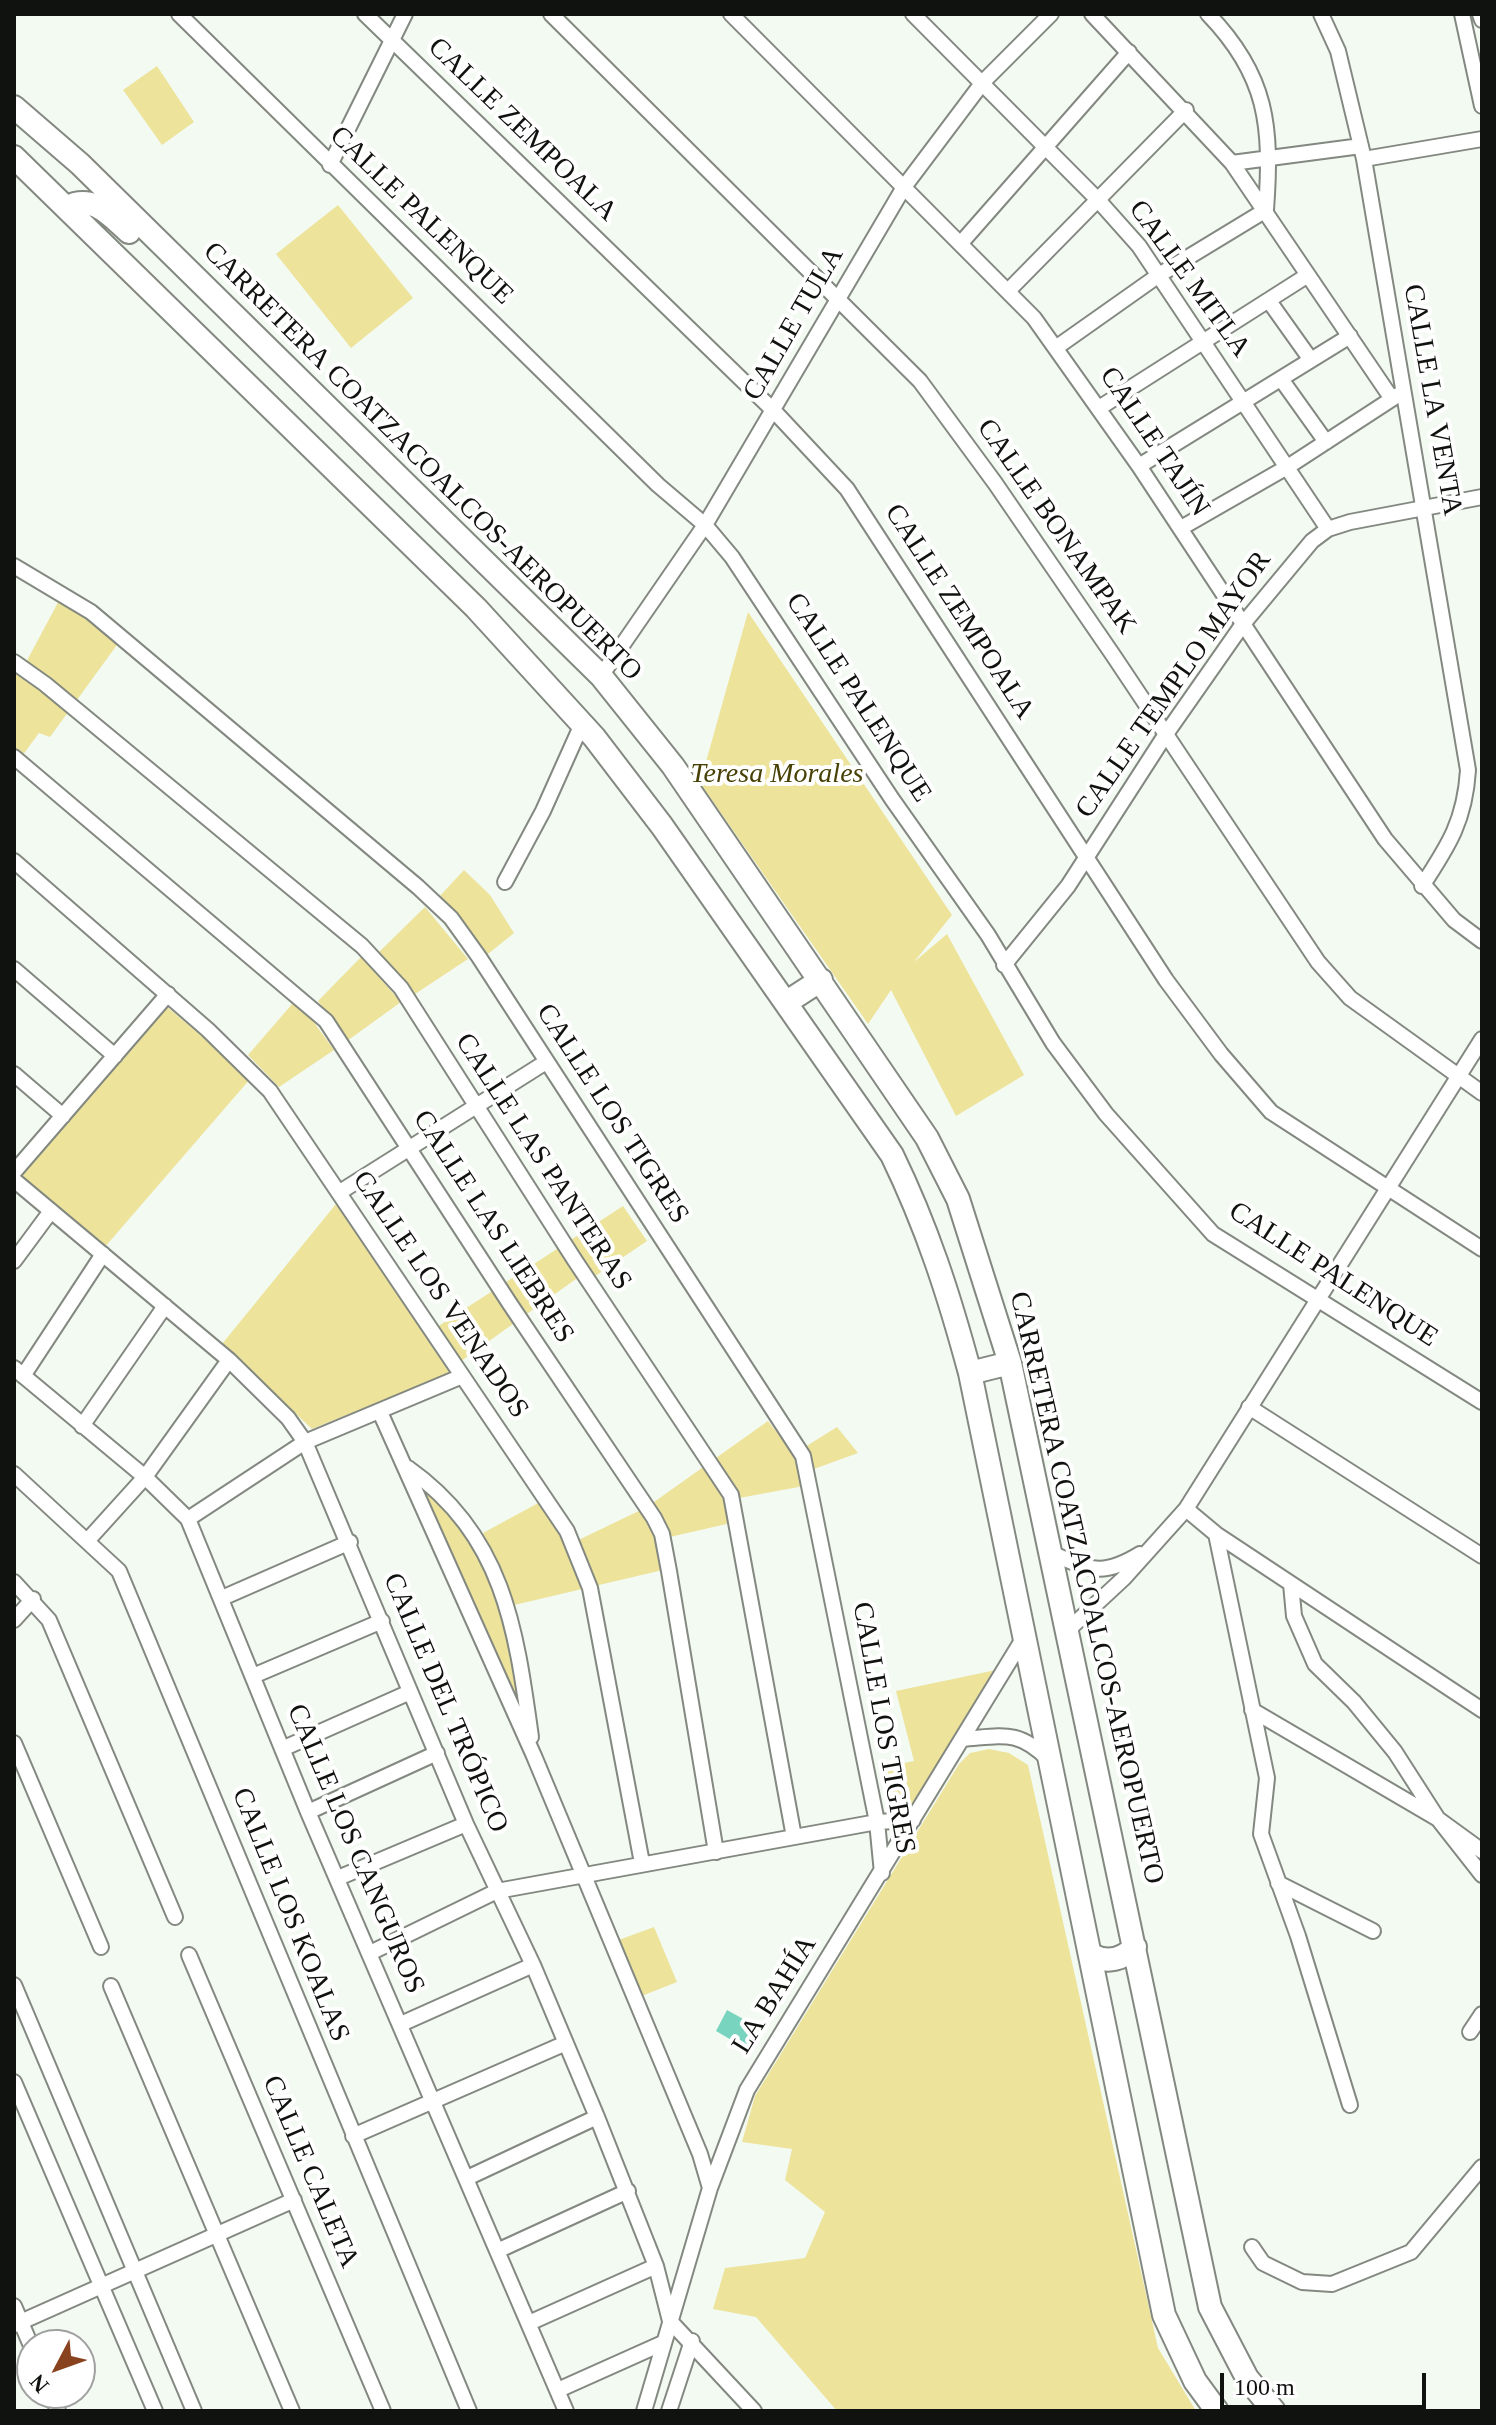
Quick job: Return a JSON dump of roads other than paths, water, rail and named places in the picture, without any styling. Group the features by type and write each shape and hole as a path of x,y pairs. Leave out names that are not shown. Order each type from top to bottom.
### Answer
{"main road":[{"name":"CARRETERA COATZACOALCOS-AEROPUERTO","path":"14,107 80,164 601,676 673,766 927,1138 958,1199 1010,1363 1135,1947 1188,2216 1210,2307 1247,2378 1274,2411"},
{"path":"14,157 476,608 582,724 662,826 892,1155 942,1270 970,1373 1023,1639 1053,1764 1164,2315 1195,2381 1217,2411"},
{"path":"67,207 85,201 101,208 177,277 223,307"},
{"path":"411,545 422,528 430,524 448,525"},
{"path":"787,1002 821,980"},
{"path":"970,1373 1010,1363"},
{"path":"1092,1955 1114,1959 1126,1956 1135,1947"}],"street":[{"name":"CALLE PALENQUE","path":"179,14 658,485 705,525 761,597 1076,1076 1213,1234 1482,1402"},
{"name":"CALLE ZEMPOALA","path":"365,14 819,456 855,501 1193,1019 1271,1112 1482,1249"},
{"path":"330,165 405,14"},
{"name":"CALLE BONAMPAK","path":"551,14 840,298 920,381 952,422 1166,734 1318,962 1350,998 1482,1093"},
{"name":"CALLE TAJÍN","path":"731,14 1008,291 1057,347 1181,528 1385,839 1454,920 1482,941"},
{"name":"CALLE MITLA","path":"913,14 1098,200 1159,275 1289,466 1328,529"},
{"name":"CALLE TULA","path":"601,676 705,525 904,187 983,82 1051,14"},
{"path":"1092,14 1186,110 1232,163 1350,336 1398,395 1289,466 1181,528"},
{"path":"1208,14 1233,40 1254,76 1269,132 1266,210"},
{"name":"CALLE LA VENTA","path":"1321,14 1338,51 1362,152 1398,395 1426,508 1468,770 1466,802 1457,830 1422,886"},
{"path":"1462,14 1482,106"},
{"path":"1480,14 1482,20"},
{"path":"961,243 1047,149 1129,52"},
{"path":"1008,291 1186,110"},
{"path":"1232,163 1482,139"},
{"path":"1057,347 1159,275 1266,210"},
{"path":"1099,408 1308,275"},
{"path":"1269,301 1311,360"},
{"path":"1139,466 1350,336"},
{"path":"1281,379 1326,442"},
{"name":"CALLE TEMPLO MAYOR","path":"1004,965 1089,856 1166,734 1243,624 1299,554 1328,529 1482,497"},
{"name":"CALLE LOS TIGRES","path":"14,566 91,612 436,902 479,957 803,1456 877,1822 882,1873"},
{"name":"CALLE LAS PANTERAS","path":"14,662 45,684 370,953 401,988 731,1495 794,1837"},
{"path":"505,882 543,811 582,724"},
{"name":"CALLE LAS LIEBRES","path":"14,757 326,1021 662,1534 716,1852"},
{"name":"CALLE LOS VENADOS","path":"14,861 168,994 270,1091 340,1192 460,1377 567,1531 582,1562 642,1863"},
{"path":"14,969 115,1056"},
{"path":"14,1172 168,994"},
{"path":"1068,1630 1186,1509 1482,1039"},
{"path":"340,1192 546,1062"},
{"path":"14,1074 63,1116"},
{"name":"CALLE DEL TRÓPICO","path":"14,1180 229,1360 288,1418 305,1442 350,1542 466,1824 533,1965 628,2191 656,2266 670,2321"},
{"path":"14,1261 51,1211"},
{"path":"18,1372 103,1254"},
{"path":"82,1426 165,1306"},
{"path":"88,1540 145,1477 229,1360"},
{"name":"CALLE LOS CANGUROS","path":"18,1372 145,1477 188,1519 308,1812 566,2411"},
{"path":"188,1519 305,1442 460,1377"},
{"path":"1249,1407 1482,1556"},
{"path":"380,1412 408,1468 534,1756 700,2154 710,2188"},
{"path":"408,1468 448,1501 496,1571 517,1640 534,1756"},
{"name":"CALLE LOS KOALAS","path":"14,1474 119,1571 469,2411"},
{"path":"1186,1509 1216,1534 1482,1710"},
{"path":"1216,1534 1267,1778 1261,1834 1350,2105"},
{"path":"222,1598 350,1542"},
{"path":"1051,1553 1088,1570 1126,1563 1151,1548"},
{"path":"14,1582 33,1599 49,1620 175,1917"},
{"path":"1291,1584 1294,1616 1315,1664 1354,1702 1395,1752 1438,1819 1482,1875"},
{"path":"14,1620 33,1599"},
{"path":"253,1676 382,1621"},
{"name":"LA BAHÍA","path":"644,2411 710,2188 747,2090 1023,1639"},
{"path":"282,1749 410,1692"},
{"path":"1252,1710 1438,1819 1482,1851"},
{"path":"962,1739 1005,1736 1030,1741 1053,1764"},
{"path":"14,1743 101,1947"},
{"path":"308,1812 437,1753"},
{"path":"370,1953 497,1891 877,1822 913,1820"},
{"path":"338,1878 466,1824"},
{"path":"1278,1883 1373,1931"},
{"name":"CALLE CALETA","path":"189,1955 383,2411"},
{"path":"401,2024 533,1965"},
{"path":"14,1985 194,2411"},
{"path":"111,1986 292,2411"},
{"path":"1470,2032 1482,2014"},
{"path":"353,2136 566,2043"},
{"path":"14,2082 104,2285 155,2411"},
{"path":"467,2178 597,2117"},
{"path":"1252,2247 1263,2263 1302,2282 1332,2284 1378,2263 1399,2260 1411,2252 1482,2167"},
{"path":"497,2251 628,2191"},
{"path":"14,2306 17,2323 294,2200"},
{"path":"529,2323 656,2266"},
{"path":"670,2321 692,2341 754,2411"},
{"path":"669,2411 692,2341"},
{"path":"558,2390 663,2343"}],"park label":[{"name":"Teresa Morales","path":"777,775"}]}
